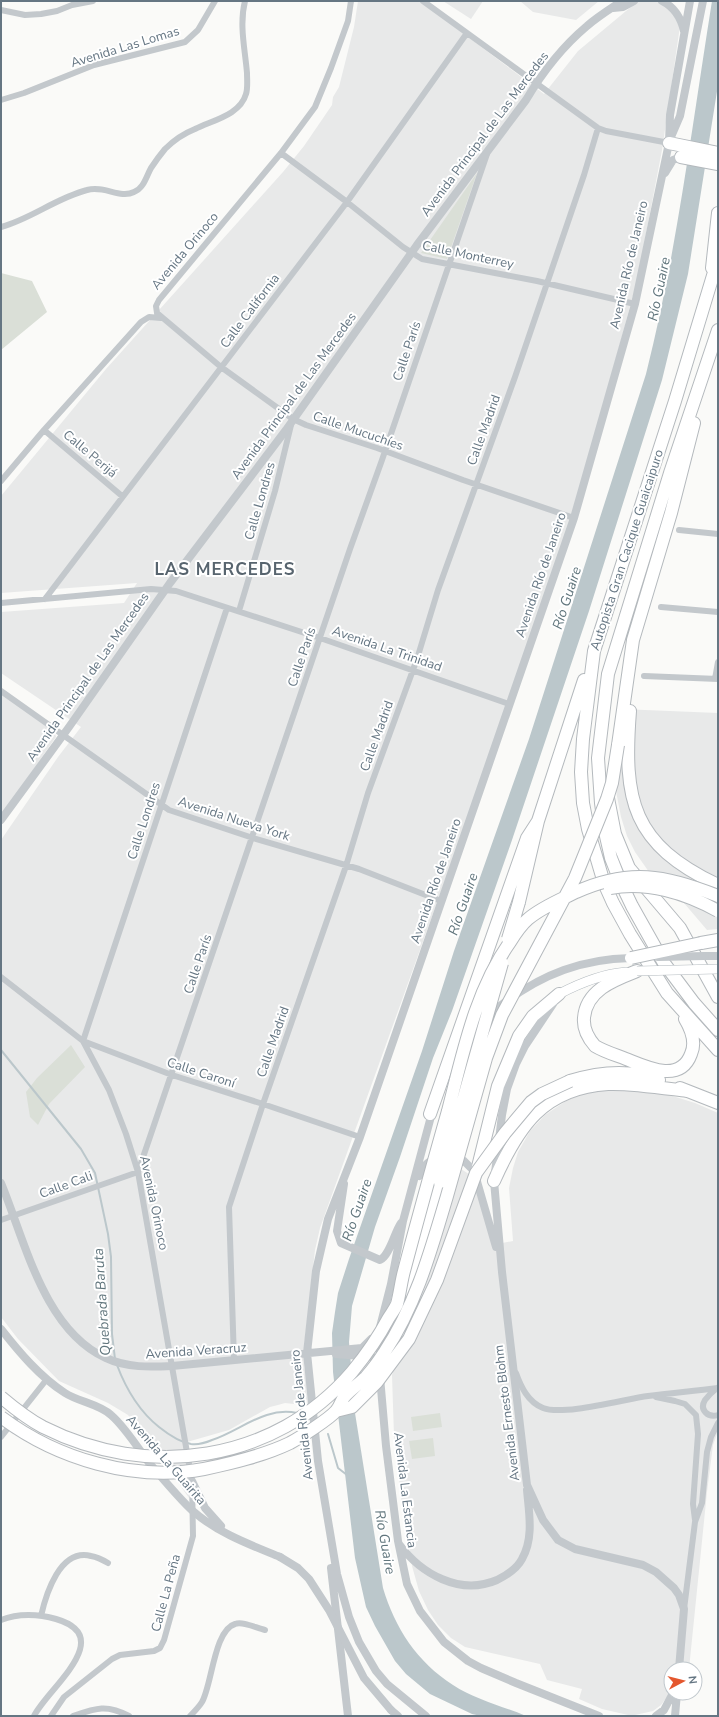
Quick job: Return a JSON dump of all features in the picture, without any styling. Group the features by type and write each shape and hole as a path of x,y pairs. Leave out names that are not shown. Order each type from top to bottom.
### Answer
{"highway":[{"path":"669,143 681,151 718,164"},
{"path":"681,151 718,153"},
{"path":"710,289 718,213"},
{"name":"Autopista Gran Cacique Guaicaipuro","path":"718,259 673,408 594,651 584,732 581,772 583,803 588,829 597,864 613,903 630,934 667,993 718,1050"},
{"path":"718,331 671,513 636,628 629,662 624,745 634,803 643,825 656,844 669,856 690,871 718,885"},
{"name":"Autopista Gran Cacique Guaicaipuro","path":"718,331 670,473 608,674 598,758 600,803 605,832 611,858 632,906 664,963 694,1003 718,1030"},
{"path":"619,641 607,731 605,758 605,783 615,834 629,868 680,928 718,997"},
{"path":"1,1397 42,1426 88,1446 142,1457 169,1457 206,1454 232,1449 255,1442 307,1413 336,1390 370,1349 413,1274 519,902 538,821 594,651"},
{"path":"1,1417 48,1446 100,1464 126,1469 174,1472 194,1470 255,1457 296,1440 336,1411 344,1398 366,1377 384,1354 411,1303 433,1242 494,1035 538,945 575,878 607,798 624,745"},
{"path":"430,1114 528,838 538,821"},
{"path":"397,1304 404,1271 473,1017 490,974 502,954 528,919 545,907 587,887 630,877 654,876 718,896"},
{"path":"528,919 547,913 591,893 611,887 633,886 672,892 692,898 718,912"},
{"path":"632,958 718,940"},
{"path":"637,971 603,987 596,992 587,1003 584,1016 585,1029 595,1046 658,1071 672,1071 683,1066 692,1053 692,1037 686,1021 667,993"},
{"path":"336,1411 352,1408 377,1382 409,1339 437,1280 476,1173 498,1086 519,1036 533,1016 559,994"},
{"path":"476,1173 505,1133 531,1102 542,1094 570,1081 602,1073 632,1073 647,1076 718,1103"},
{"path":"494,1181 511,1146 528,1120 560,1096 575,1089 609,1084 687,1091"}],"main road":[{"path":"559,994 576,985 598,977 637,971 718,969"}],"street":[{"path":"1,10 25,15 41,14 57,11 72,5 93,1"},
{"name":"Avenida Las Lomas","path":"1,100 24,93 94,65 185,42 198,30 215,1"},
{"path":"1,227 15,224 68,197 88,189 99,188 125,195 133,193 144,183 150,169 167,147 193,129 238,108 243,101 247,88 243,25 246,1"},
{"name":"Avenida Orinoco","path":"161,318 156,310 159,300 281,153 316,107 348,21 350,1"},
{"path":"423,1 598,128 606,131 669,143 680,116 702,1"},
{"name":"Avenida Principal de Las Mercedes","path":"1,820 63,735 165,589 293,419 488,149 526,100 536,83 572,39 588,25 622,1"},
{"path":"611,8 623,7 634,1"},
{"path":"662,1 671,6 678,15 684,34"},
{"name":"Avenida Río de Janeiro","path":"426,1716 387,1684 376,1671 359,1642 349,1617 337,1574 318,1461 307,1353 319,1257 328,1219 360,1137 574,518 635,304 669,143 670,115 690,1"},
{"name":"Calle California","path":"45,599 347,202 466,33"},
{"name":"Calle Madrid","path":"234,1360 229,1207 263,1104 346,866 368,793 413,669 438,590 515,377 584,175 598,128"},
{"name":"Calle París","path":"138,1172 488,149"},
{"path":"660,180 670,164 681,151"},
{"name":"Calle Monterrey","path":"281,153 347,202 412,254 422,259 546,283 635,304"},
{"path":"1,481 44,430 141,322 149,318 161,318"},
{"name":"Calle Mucuchíes","path":"161,318 221,367 293,419 306,425 385,451 574,518"},
{"name":"Calle Londres","path":"238,611 275,492 293,419"},
{"name":"Calle Perijá","path":"44,430 122,496"},
{"path":"679,530 718,534"},
{"name":"Avenida La Trinidad","path":"1,603 151,589 176,591 413,669 509,704"},
{"path":"661,607 718,612"},
{"name":"Calle Londres","path":"83,1041 227,608"},
{"path":"644,676 716,679 718,662"},
{"name":"Avenida Nueva York","path":"1,691 169,810 253,838 359,869 441,901"},
{"name":"Avenida La Estancia","path":"599,1716 481,1668 448,1647 420,1611 407,1584 398,1542 386,1446 380,1372 380,1327 391,1284 403,1221 430,1114 451,1071 475,1028 494,1010 524,988 540,979 564,969 592,961 611,958 718,956"},
{"name":"Avenida Orinoco","path":"1,978 83,1041 110,1090 138,1172 192,1481"},
{"path":"502,1267 494,1181 502,1115 507,1089 516,1064 525,1046 559,994"},
{"name":"Calle Caroní","path":"83,1041 172,1075 360,1137"},
{"path":"408,1205 422,1168 428,1161 439,1156 446,1156 464,1161 474,1171 502,1267"},
{"name":"Calle Cali","path":"1,1220 138,1172"},
{"path":"344,1179 343,1198 337,1231 341,1242 380,1260 388,1252 396,1230 403,1221"},
{"name":"Avenida Veracruz","path":"1,1183 38,1277 62,1322 85,1344 108,1359 126,1365 144,1367 172,1366 307,1353"},
{"name":"Avenida Ernesto Blohm","path":"502,1267 527,1485 542,1520 558,1540 575,1549 643,1565 656,1572 674,1588 679,1595 684,1609"},
{"path":"307,1353 362,1351 380,1327"},
{"name":"Avenida La Guairita","path":"1,1329 23,1355 47,1379 66,1393 102,1409 112,1416 150,1464 193,1512 230,1535 247,1544 280,1556 298,1568 309,1579 329,1610 364,1678 392,1713 398,1716"},
{"path":"307,1353 320,1351 362,1351 376,1360 380,1372"},
{"path":"513,1368 522,1388 529,1398 544,1409 556,1410 581,1408 647,1396 717,1388"},
{"path":"1,1437 47,1379"},
{"path":"717,1388 706,1399 703,1407 704,1412 707,1415 718,1415"},
{"path":"647,1396 682,1403 690,1408 696,1415 698,1434 693,1504 695,1522"},
{"path":"680,1661 684,1609 695,1522 702,1503 707,1452 711,1437 718,1423"},
{"path":"192,1481 205,1508 230,1535"},
{"name":"Calle La Peña","path":"51,1716 64,1697 112,1659 129,1653 154,1651 160,1648 164,1640 193,1536 192,1481"},
{"path":"398,1542 406,1553 427,1571 445,1581 469,1585 494,1581 515,1568 522,1559 527,1546 530,1537 527,1485"},
{"path":"326,1513 326,1533 348,1716"},
{"path":"42,1616 44,1604 56,1574 67,1561 82,1555 90,1555 108,1563"},
{"path":"1,1620 13,1616 42,1616 68,1624 76,1629 80,1636 80,1651 72,1668 42,1703 34,1716"},
{"path":"190,1716 203,1701 220,1642 229,1627 234,1624 241,1623 264,1630"},
{"path":"656,1716 664,1710 669,1701"},
{"path":"675,1716 676,1701"},
{"path":"73,1716 88,1711 111,1708 129,1716"}],"shaded area":[{"path":"358,1 420,1 544,94 578,51 638,1 664,1 671,6 680,26 662,150 637,281 580,490 498,733 320,1228 315,1250 304,1347 304,1365 311,1406 285,1403 270,1407 229,1430 187,1442 189,1451 189,1498 128,1415 108,1403 59,1381 18,1339 1,1317 1,840 58,757 81,727 1,673 1,612 124,603 137,583 1,593 1,496 106,369 283,172 304,146 332,105 333,97 339,87 354,27"},
{"path":"443,1 483,1 471,19"},
{"path":"520,1 599,1 576,20 533,12"},
{"name":"Río Guaire","path":"712,1 718,1 718,85 688,274 662,380 589,611 512,840 452,1011 433,1058 375,1227 352,1306 349,1342 355,1413 383,1588 394,1617 409,1643 418,1655 440,1676 461,1690 526,1716 481,1716 472,1714 430,1694 406,1674 395,1661 366,1607 355,1558 333,1372 332,1333 338,1293 349,1259 422,1051 454,951 529,739 646,374 667,281 691,142"},
{"path":"477,173 447,259 421,253"},
{"path":"1,273 32,281 47,312 1,350"},
{"path":"1,693 55,733 56,737 1,816"},
{"path":"621,709 718,713 718,929 707,930 678,896 649,872 635,852 627,836 621,817 616,791"},
{"path":"71,1045 85,1067 49,1104 38,1125 30,1117 26,1092 37,1078"},
{"path":"617,1088 663,1093 695,1103 718,1113 718,1431 713,1445 707,1492 690,1661 663,1661 664,1701 653,1711 635,1715 628,1715 602,1709 579,1699 582,1689 547,1680 540,1664 465,1647 451,1638 438,1625 428,1610 419,1591 412,1566 402,1505 394,1436 392,1375 461,1169 475,1178 497,1244 513,1241 509,1188 518,1152 530,1131 545,1115 566,1101 590,1092"},
{"path":"440,1413 442,1427 413,1431 411,1417"},
{"path":"433,1438 435,1456 412,1459 409,1441"}],"waterway":[{"name":"Quebrada Baruta","path":"1,1050 81,1149 95,1173 108,1234 111,1257 112,1334 115,1359"},
{"name":"Quebrada Baruta","path":"117,1365 129,1391 145,1414 167,1433 178,1440 187,1443 202,1444 263,1416 285,1412 297,1413"},
{"path":"328,1434 338,1468 347,1475"}],"district":[{"name":"LAS MERCEDES","path":"225,569"}]}
